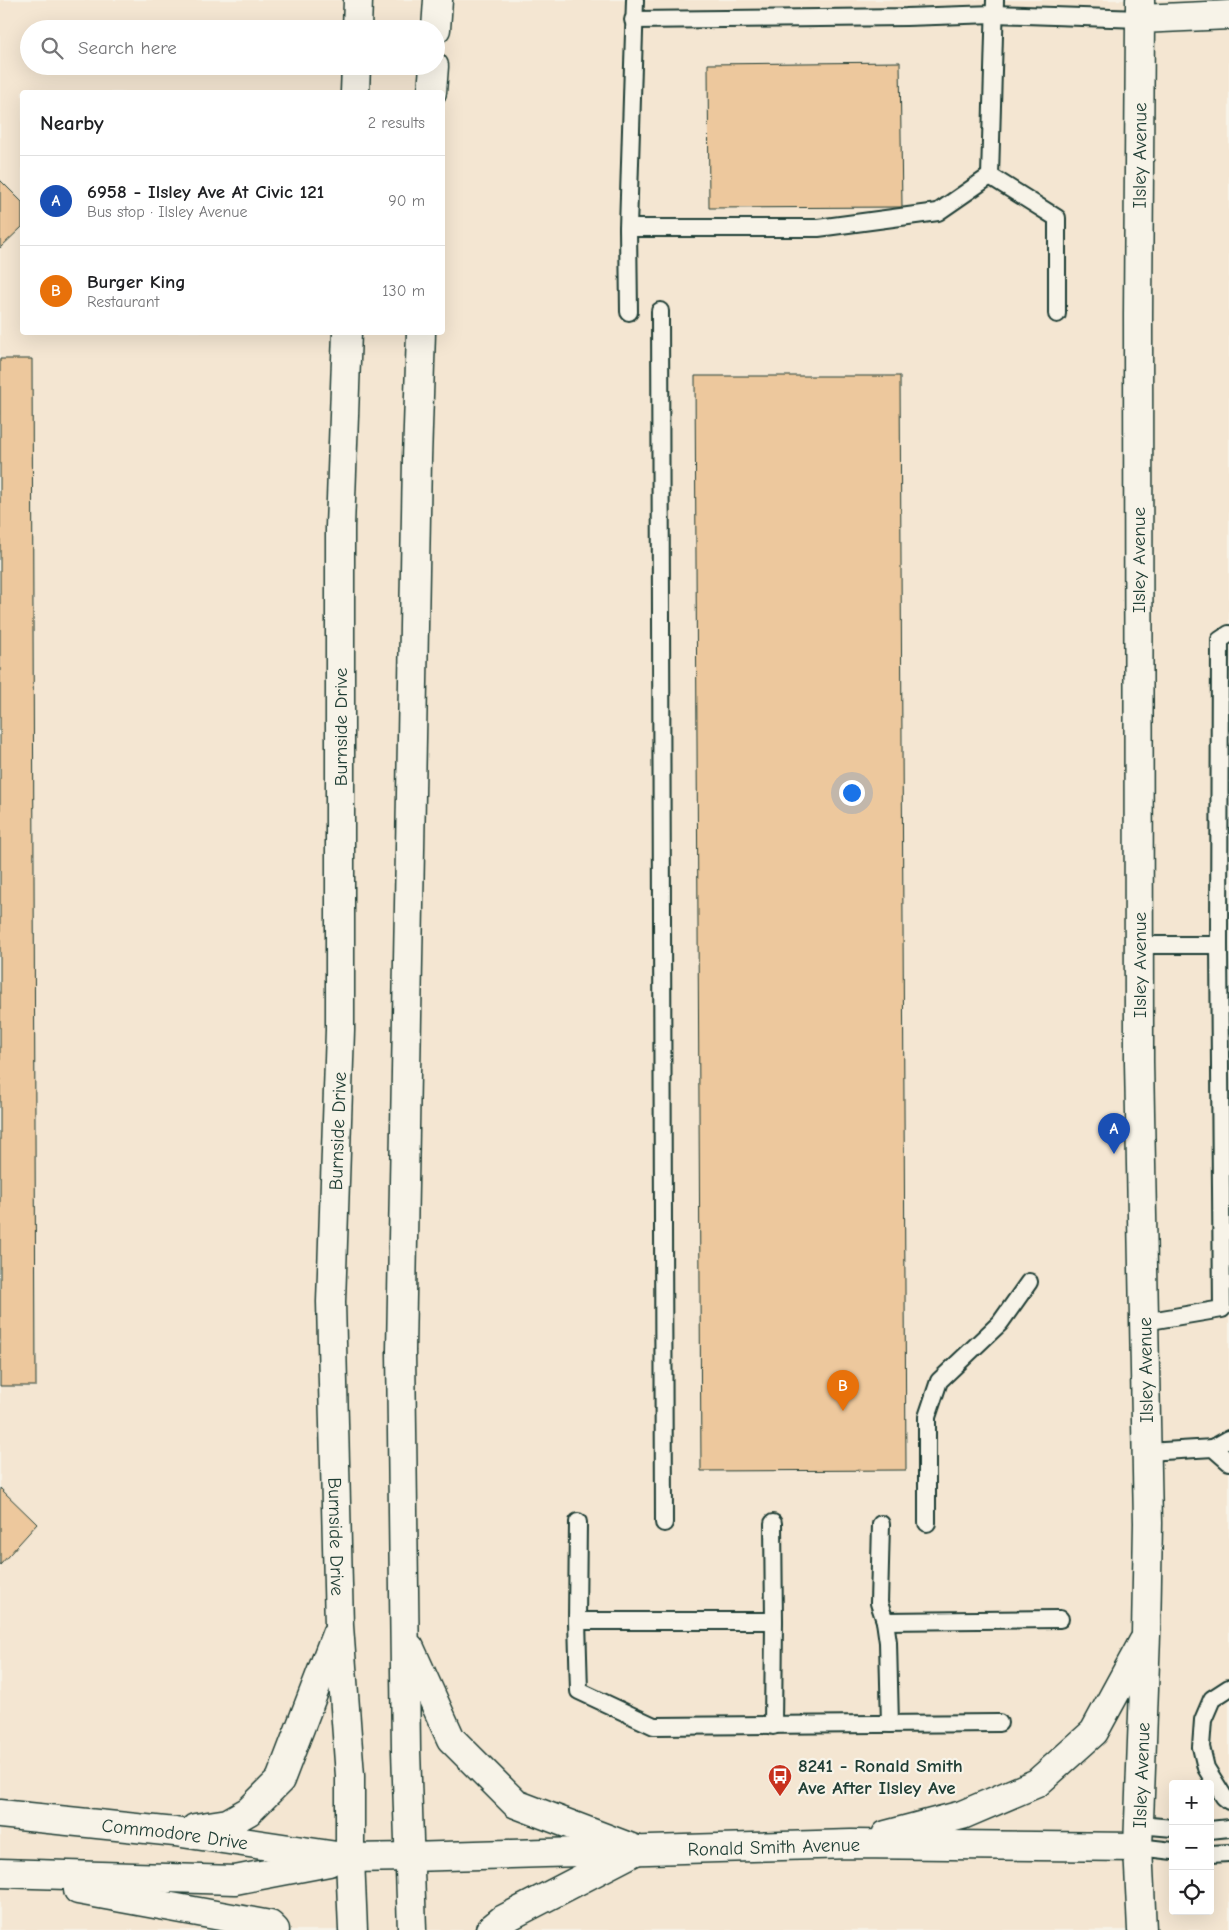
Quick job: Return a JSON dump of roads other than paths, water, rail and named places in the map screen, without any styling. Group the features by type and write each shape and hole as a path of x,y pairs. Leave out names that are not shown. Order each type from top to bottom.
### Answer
{"main road":[{"path":"357,20 358,0"},
{"path":"437,20 438,0"},
{"path":"1140,10 1229,15"},
{"name":"Ilsley Avenue","path":"1140,10 1138,305 1139,945 1148,1523 1146,1635 1138,1836 1142,1930"},
{"path":"355,90 356,75"},
{"path":"432,90 433,75"},
{"name":"Burnside Drive","path":"347,335 340,527 340,1030 331,1302 339,1626 350,1776 350,1858 353,1930"},
{"path":"412,1930 401,1351 421,335"},
{"path":"175,1832 228,1823 249,1811 280,1780 339,1626"},
{"path":"851,1844 962,1815 1037,1783 1094,1732 1146,1635"},
{"path":"405,1638 451,1739 516,1804 637,1850"},
{"name":"Commodore Drive","path":"0,1814 175,1832 350,1858"},
{"name":"Ronald Smith Avenue","path":"410,1856 1138,1836"},
{"path":"490,1930 502,1920 637,1850"},
{"name":"Commodore Drive","path":"0,1875 235,1880 350,1858 410,1856"},
{"path":"0,1875 270,1925 275,1930"}],"lane":[{"path":"629,312 628,228 634,0"},
{"path":"633,20 906,17 994,7 1140,10"},
{"path":"990,176 994,7"},
{"path":"628,228 818,228 938,212 990,176"},
{"path":"990,176 1057,218 1057,314"},
{"path":"660,311 664,1523"},
{"path":"1144,1322 1226,1306 1219,945 1220,640 1229,634"},
{"path":"1139,945 1219,945"},
{"path":"927,1523 926,1417 940,1381 1000,1323 1029,1282"},
{"path":"1147,1452 1213,1448 1229,1440"},
{"path":"1213,1448 1229,1462"},
{"path":"578,1522 577,1621 579,1691 654,1726 999,1723"},
{"path":"773,1726 774,1523"},
{"path":"881,1524 879,1603 885,1621 888,1642 890,1724"},
{"path":"885,1621 1060,1619"},
{"path":"577,1621 774,1621"},
{"path":"1229,1688 1212,1699 1203,1720 1201,1747 1206,1768 1224,1797 1229,1801"},
{"path":"1214,1830 1229,1828"},
{"path":"1138,1836 1169,1829"},
{"path":"1138,1836 1169,1849"},
{"path":"1214,1854 1229,1853"}],"place":[{"name":"6958 - Ilsley Ave At Civic 121","path":"1114,1154"},
{"name":"Burger King","path":"843,1411"},
{"name":"8241 - Ronald Smith Ave After Ilsley Ave","path":"780,1797"}]}
